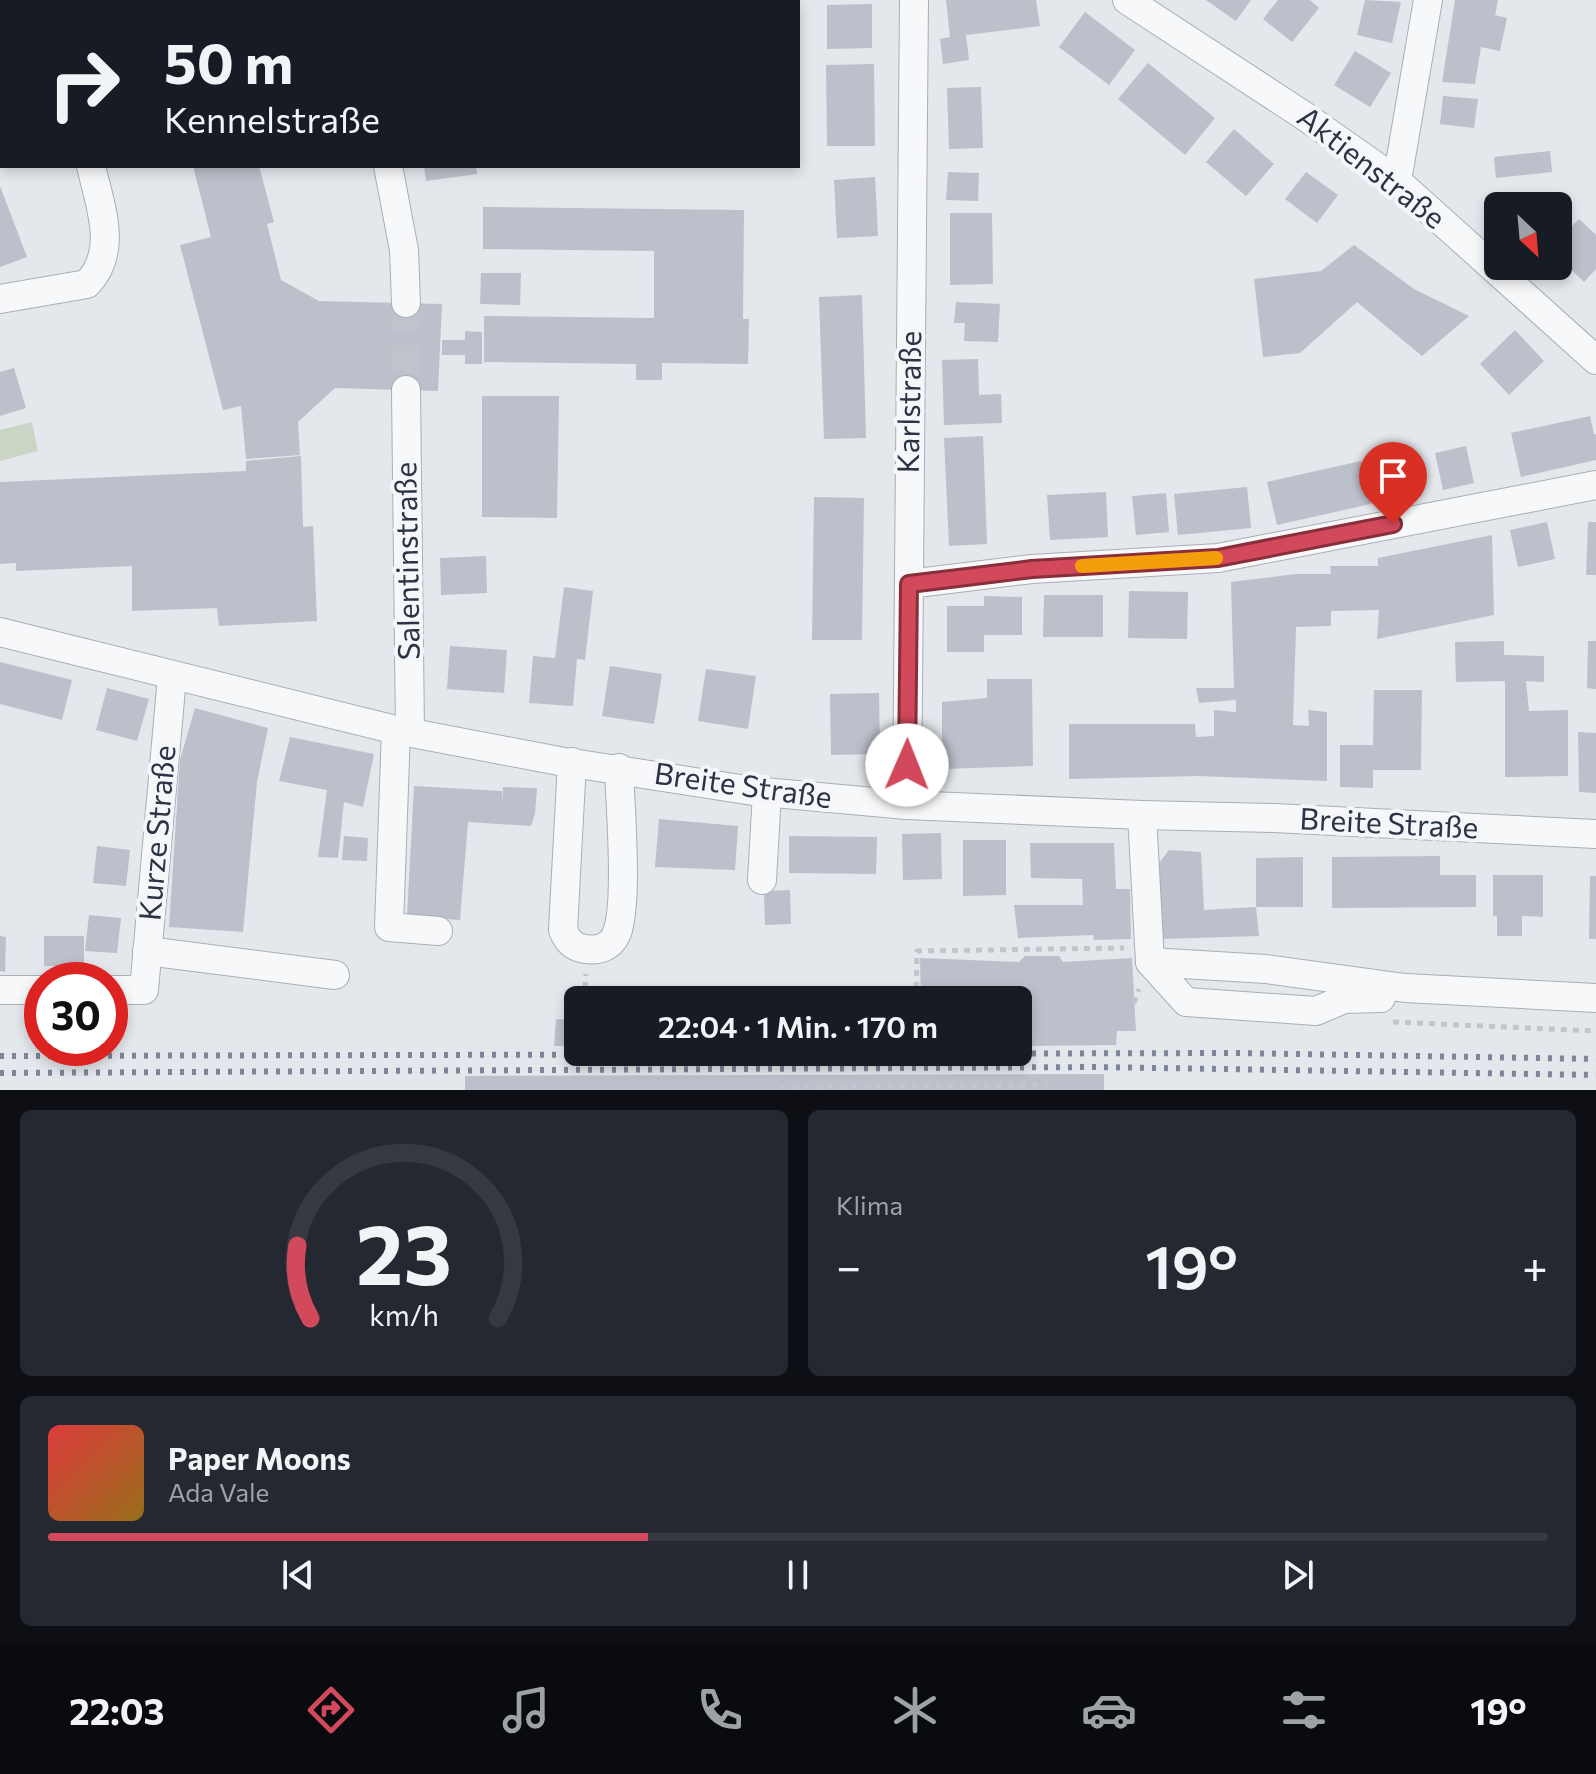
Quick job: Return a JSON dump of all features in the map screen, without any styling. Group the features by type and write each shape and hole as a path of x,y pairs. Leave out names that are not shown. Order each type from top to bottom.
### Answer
{"street":[{"name":"Karlstraße","path":"907,805 914,0"},
{"name":"Aktienstraße","path":"1127,0 1303,115 1397,181 1596,360"},
{"path":"1397,181 1428,0"},
{"path":"0,299 87,284 97,274 106,253 105,234 91,168"},
{"path":"388,168 404,250 406,303"},
{"name":"Salentinstraße","path":"406,390 403,731 389,927 438,931"},
{"path":"909,584 1032,569 1218,558 1596,485"},
{"name":"Breite Straße","path":"0,632 172,677 403,731 767,793 907,805 1274,818 1596,834"},
{"name":"Kurze Straße","path":"128,990 144,990 172,677"},
{"path":"572,762 563,930 567,940 587,950 603,948 617,935 622,905 619,768"},
{"path":"762,880 767,793"},
{"path":"1142,815 1150,955 1186,1002 1316,1011 1344,999 1377,999 1405,988"},
{"path":"147,951 335,975"},
{"path":"1150,955 1405,988 1596,998"},
{"path":"0,990 24,990"}],"path":[{"path":"916,986 917,951 1150,955"},
{"path":"1035,1041 1048,1041"},
{"path":"780,1088 1049,1085"}],"green space":[{"path":"32,422 38,451 0,461 0,430"}],"building":[{"path":"946,0 1036,0 1040,26 966,35 969,60 943,64 940,39 950,37"},
{"path":"1206,0 1251,0 1236,21"},
{"path":"1278,0 1310,0 1319,8 1292,42 1263,19"},
{"path":"1365,0 1401,2 1392,43 1357,35"},
{"path":"1455,0 1498,0 1495,15 1507,18 1500,51 1481,47 1475,84 1442,82"},
{"path":"872,4 872,48 827,49 827,5"},
{"path":"1085,12 1135,50 1109,85 1059,47"},
{"path":"1355,51 1391,73 1370,107 1334,85"},
{"path":"1148,63 1215,118 1185,155 1118,99"},
{"path":"874,64 875,146 827,146 826,65"},
{"path":"981,87 983,148 949,149 947,88"},
{"path":"1443,96 1478,99 1474,128 1440,124"},
{"path":"1234,129 1274,164 1246,196 1206,162"},
{"path":"1550,151 1552,172 1496,178 1494,157"},
{"path":"194,168 260,168 274,222 267,224 281,280 319,301 442,304 438,391 335,388 298,422 300,455 246,459 241,406 223,410 180,245 211,237"},
{"path":"424,168 476,168 477,174 426,181"},
{"path":"948,172 979,173 978,201 946,200"},
{"path":"1306,172 1338,195 1317,223 1285,199"},
{"path":"875,177 878,236 837,238 834,180"},
{"path":"0,186 27,257 0,267"},
{"path":"483,207 744,210 743,319 749,319 748,364 662,363 662,380 636,380 636,364 484,362 484,316 654,318 654,251 483,249"},
{"path":"950,213 992,213 993,284 950,285"},
{"path":"1579,219 1596,235 1596,269 1584,282 1572,270 1572,226"},
{"path":"1354,245 1414,289 1469,316 1422,356 1357,302 1300,353 1263,357 1254,279 1321,271"},
{"path":"481,273 521,273 520,305 480,304"},
{"path":"862,295 866,438 824,439 819,297"},
{"path":"956,302 1000,304 998,342 964,341 965,323 954,323"},
{"path":"1515,330 1544,361 1509,395 1480,364"},
{"path":"465,331 482,332 482,364 465,364 465,355 442,355 442,340 465,340"},
{"path":"978,359 979,395 1001,394 1002,423 944,425 942,360"},
{"path":"14,368 26,408 0,416 0,372"},
{"path":"482,396 559,396 557,518 482,517"},
{"path":"1590,416 1596,434 1596,460 1521,477 1511,433"},
{"path":"983,436 987,544 949,546 944,438"},
{"path":"1408,445 1419,494 1390,500 1379,452"},
{"path":"1466,446 1474,483 1443,490 1435,453"},
{"path":"301,456 303,527 313,526 317,621 219,626 217,608 132,611 132,566 16,571 16,563 0,564 0,482 246,471 246,461"},
{"path":"1361,461 1371,504 1277,525 1267,482"},
{"path":"1247,487 1251,528 1178,535 1174,494"},
{"path":"1106,492 1108,537 1050,540 1047,495"},
{"path":"1166,493 1169,532 1136,535 1132,496"},
{"path":"814,497 864,498 862,640 812,640"},
{"path":"1547,522 1555,559 1518,567 1510,530"},
{"path":"1588,522 1596,522 1596,575 1586,575"},
{"path":"1492,535 1494,615 1377,639 1379,610 1331,611 1331,626 1296,627 1293,725 1309,726 1308,710 1327,712 1327,781 1198,776 1069,779 1069,724 1195,724 1196,737 1214,736 1214,710 1236,712 1236,700 1199,703 1196,688 1234,688 1231,582 1295,574 1331,574 1330,566 1378,566 1378,558"},
{"path":"486,556 487,593 441,595 440,558"},
{"path":"564,587 593,591 585,660 577,659 573,706 529,703 533,656 555,658"},
{"path":"1129,591 1188,592 1187,639 1128,638"},
{"path":"1044,595 1103,595 1103,637 1043,637"},
{"path":"984,596 1022,597 1022,635 984,635 984,652 947,652 947,606 984,606"},
{"path":"1504,641 1504,655 1544,656 1544,682 1526,681 1529,711 1568,710 1568,776 1505,777 1505,681 1456,682 1455,642"},
{"path":"1588,641 1596,641 1596,689 1587,688"},
{"path":"450,646 507,650 504,693 447,689"},
{"path":"0,662 72,680 62,720 0,704"},
{"path":"610,666 662,674 654,724 602,716"},
{"path":"706,669 756,676 748,729 698,721"},
{"path":"987,679 1032,679 1033,766 942,769 942,702 987,698"},
{"path":"107,688 149,699 137,741 96,730"},
{"path":"1374,690 1422,690 1421,770 1373,770 1373,788 1340,787 1340,745 1373,745"},
{"path":"879,693 880,754 831,755 830,694"},
{"path":"195,708 268,728 257,782 243,932 169,927 180,760"},
{"path":"1578,732 1596,733 1596,793 1579,792"},
{"path":"290,737 374,754 363,807 344,802 338,858 318,857 327,790 279,781"},
{"path":"414,786 502,791 502,803 503,787 537,788 531,826 468,822 460,920 407,916"},
{"path":"659,819 738,826 735,870 655,867"},
{"path":"941,833 942,879 903,880 902,834"},
{"path":"344,836 368,838 367,861 342,860"},
{"path":"789,836 877,837 876,874 789,873"},
{"path":"963,840 1006,840 1006,895 963,896"},
{"path":"1030,843 1114,843 1116,889 1130,889 1131,939 1094,940 1093,935 1018,938 1014,905 1083,905 1082,879 1031,878"},
{"path":"97,846 130,850 126,886 93,883"},
{"path":"1169,850 1201,852 1204,910 1256,907 1259,936 1163,939 1159,863"},
{"path":"1440,856 1440,875 1476,875 1476,907 1332,908 1332,857"},
{"path":"1303,857 1303,907 1256,907 1256,858"},
{"path":"1493,875 1543,875 1543,917 1522,916 1522,936 1497,936 1497,916 1493,916"},
{"path":"1590,876 1596,876 1596,939 1589,939"},
{"path":"790,890 791,924 765,925 764,891"},
{"path":"89,915 121,918 117,953 85,951"},
{"path":"0,936 6,937 5,972 0,971"},
{"path":"44,936 84,936 84,962 44,962"},
{"path":"1025,956 1059,956 1063,962 1132,958 1136,1031 1117,1031 1116,1045 1032,1046 1032,986 921,986 920,958 1019,962"},
{"path":"556,1019 564,1019 564,1046 554,1046"},
{"path":"1104,1074 1104,1090 465,1090 465,1076"}],"tunnel":[{"path":"406,303 406,390"}],"railway":[{"path":"0,1056 1235,1053 1596,1059"},
{"path":"0,1073 1096,1067 1596,1075"}],"slow traffic":[{"path":"1082,566 1216,558"}],"route":[{"path":"907,765 909,584 1032,569 1218,558 1393,524"}]}
